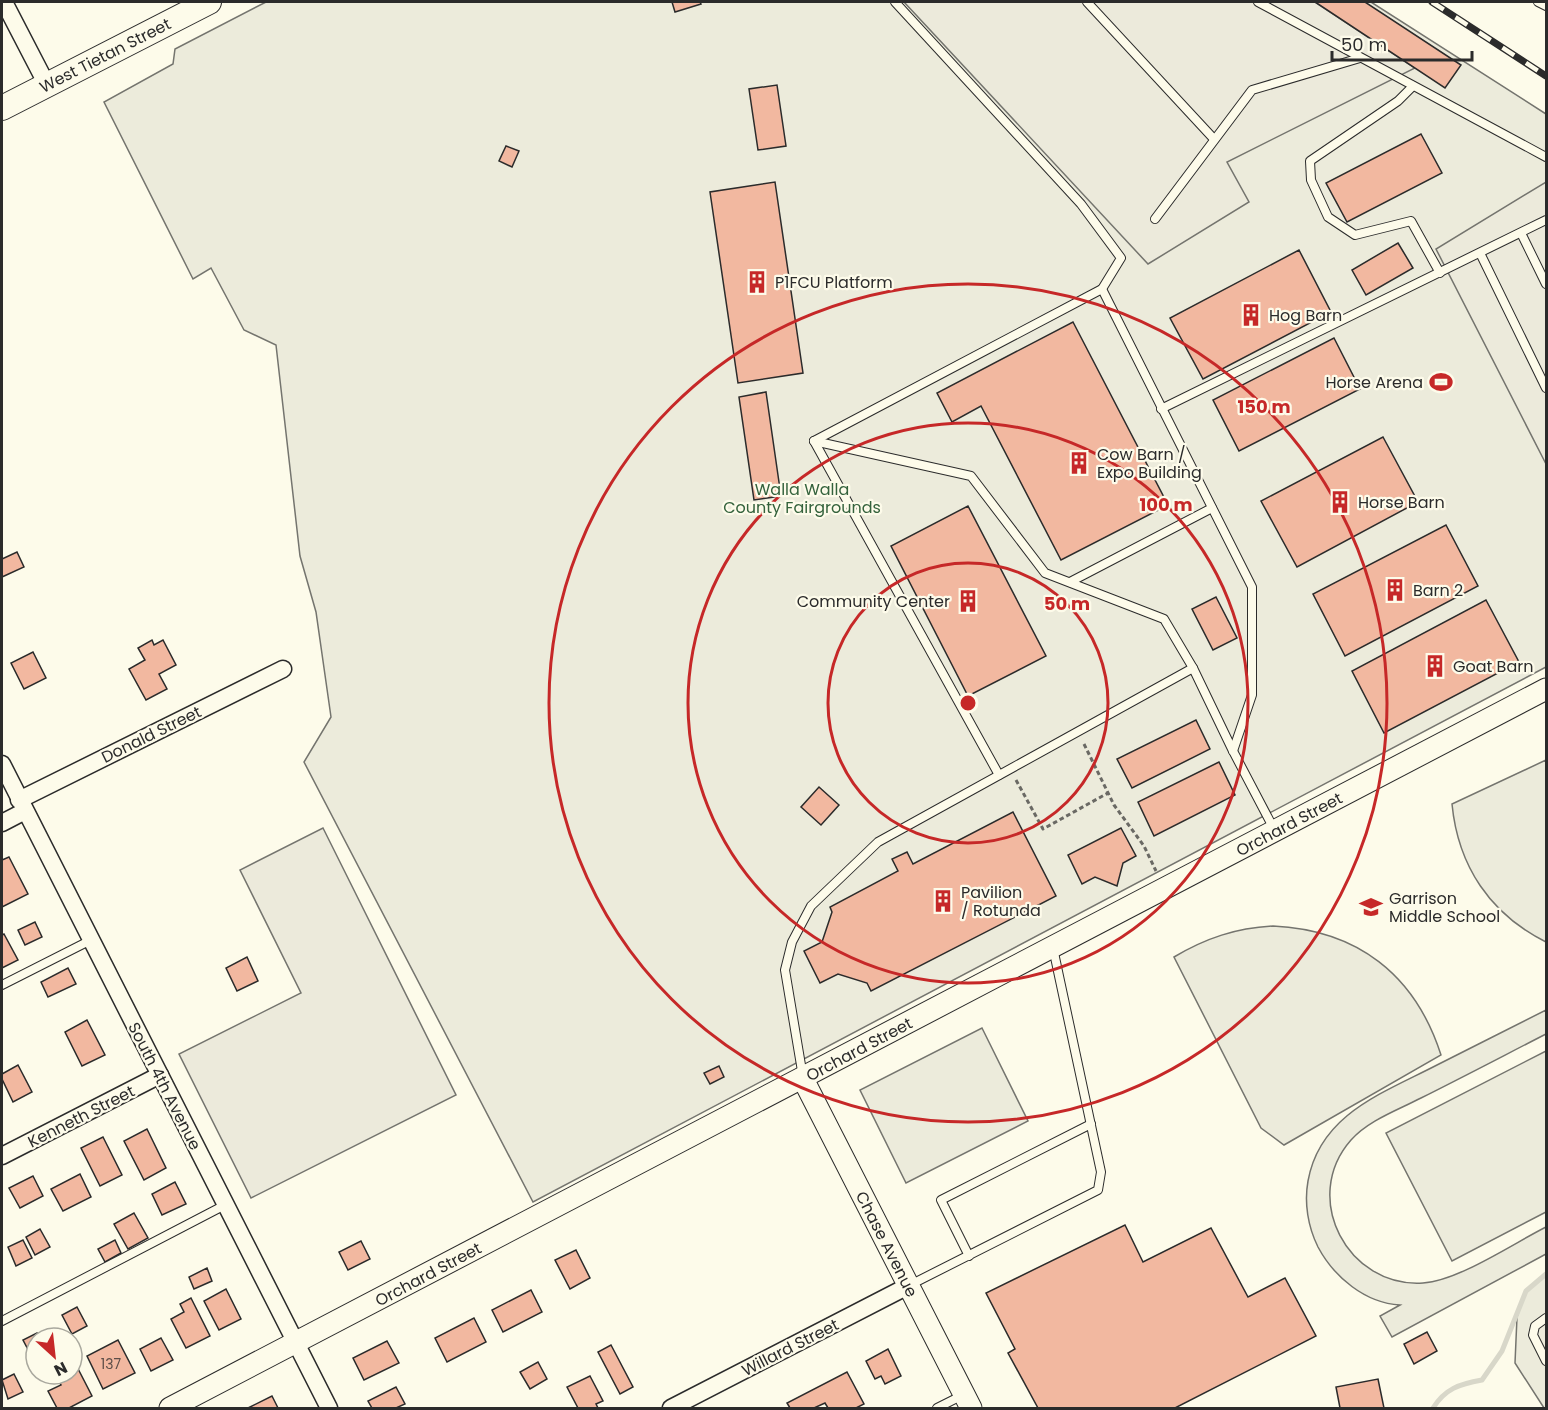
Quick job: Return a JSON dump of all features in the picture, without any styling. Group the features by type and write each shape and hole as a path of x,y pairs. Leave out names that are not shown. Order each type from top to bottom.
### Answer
{"main road":[{"name":"West Tietan Street","path":"2,108 209,2"}],"street":[{"path":"4,2 46,85"},
{"name":"Donald Street","path":"2,823 22,805 283,669"},
{"name":"Orchard Street","path":"170,1408 1546,689"},
{"name":"South 4th Avenue","path":"2,764 329,1408"},
{"name":"Kenneth Street","path":"2,1156 160,1075"},
{"name":"Chase Avenue","path":"803,1079 967,1402"},
{"name":"Willard Street","path":"671,1408 908,1286"}],"lane":[{"path":"814,441 1102,289 1121,258 1082,204 895,2"},
{"path":"1088,2 1213,138"},
{"path":"1258,2 1546,157"},
{"path":"1538,2 1546,6"},
{"path":"1155,219 1213,138 1252,90 1360,58"},
{"path":"1413,86 1398,101 1310,161 1311,180 1328,217 1355,235 1411,221 1440,273"},
{"path":"1161,409 1546,220"},
{"path":"1521,233 1546,284"},
{"path":"1480,253 1546,388"},
{"path":"1102,289 1252,587 1252,695 1233,751"},
{"path":"814,441 971,476 1045,573 1164,619 1193,669 1276,831"},
{"path":"814,441 999,775"},
{"path":"1070,582 1212,508"},
{"path":"803,1079 785,970 792,942 811,906 878,842 1193,669"},
{"path":"2,985 91,940"},
{"path":"908,1286 1098,1191 1101,1172 1053,947"},
{"path":"969,1256 941,1200 1091,1124"},
{"path":"2,1321 225,1205"},
{"path":"1546,1318 1534,1326 1533,1335 1546,1361"},
{"path":"937,1408 967,1402"}],"path":[{"path":"1078,732 1108,793 1144,846 1165,889"},
{"path":"1010,769 1042,828 1108,793"}],"green space":[{"name":"Walla Walla County Fairgrounds","path":"266,2 1371,2 1546,114 1546,667 533,1202 304,762 331,717 316,612 300,556 276,345 244,330 211,268 193,279 104,102 173,64 175,49"},
{"path":"1546,760 1546,942 1526,931 1509,917 1480,886 1461,848 1452,804"},
{"path":"1273,926 1303,929 1331,936 1356,947 1379,962 1399,980 1416,1001 1430,1026 1441,1055 1284,1145 1261,1128 1174,957 1198,944 1222,935"},
{"path":"1546,1010 1546,1034 1375,1121 1351,1140 1336,1163 1330,1188 1332,1212 1340,1235 1354,1255 1373,1271 1396,1281 1423,1283 1452,1276 1546,1227 1546,1254 1392,1337 1380,1316 1400,1305 1363,1294 1342,1278 1318,1247 1309,1223 1306,1198 1315,1158 1326,1139 1340,1122 1357,1108 1376,1096"},
{"path":"982,1028 1028,1121 906,1183 860,1090"},
{"path":"1546,1051 1546,1212 1452,1261 1386,1133"},
{"path":"1546,1274 1546,1408 1544,1408 1515,1363 1517,1317 1526,1291"}],"shaded area":[{"path":"904,2 1315,2 1415,68 1227,162 1249,202 1148,264"},
{"path":"1546,182 1546,464 1436,249"},
{"path":"323,828 456,1095 251,1198 179,1054 301,993 240,870"}],"building":[{"path":"672,2 700,2 701,4 675,12"},
{"path":"1315,2 1365,2 1461,65 1445,88"},
{"path":"777,85 786,146 758,150 749,89"},
{"path":"1421,134 1442,173 1347,222 1326,183"},
{"path":"506,146 519,151 512,167 499,161"},
{"name":"P1FCU Platform","path":"775,182 803,373 738,383 710,192"},
{"path":"1398,243 1413,268 1366,295 1352,270"},
{"name":"Hog Barn","path":"1299,250 1331,312 1203,379 1170,318"},
{"name":"Cow Barn / Expo Building","path":"1073,322 1168,505 1061,560 981,406 952,422 937,393"},
{"path":"1334,338 1360,389 1239,451 1213,400"},
{"path":"766,392 781,496 754,500 739,397"},
{"name":"Horse Barn","path":"1383,437 1418,502 1297,567 1261,501"},
{"name":"Community Center","path":"968,506 1046,656 968,696 891,546"},
{"name":"Barn 2","path":"1446,525 1478,586 1345,656 1313,594"},
{"path":"17,552 24,567 2,577 2,559"},
{"path":"1216,597 1237,638 1213,650 1192,609"},
{"name":"Goat Barn","path":"1486,600 1519,662 1384,733 1352,671"},
{"path":"152,640 154,645 163,640 176,665 159,674 167,689 146,700 129,669 145,660 138,648"},
{"path":"33,652 46,678 24,689 11,663"},
{"path":"1196,720 1210,749 1132,788 1117,759"},
{"path":"1219,762 1235,795 1154,836 1138,802"},
{"path":"819,787 839,805 821,825 801,807"},
{"name":"Pavilion / Rotunda","path":"1013,812 1056,896 871,991 867,983 838,974 820,983 804,951 822,942 832,912 830,907 898,871 892,859 907,852 913,864"},
{"path":"1121,828 1136,856 1123,863 1117,886 1095,877 1082,884 1068,855"},
{"path":"9,857 28,894 2,907 2,860"},
{"path":"35,922 42,937 25,945 18,930"},
{"path":"4,934 18,960 2,968 2,935"},
{"path":"247,957 258,981 237,991 226,968"},
{"path":"68,968 76,984 48,997 41,982"},
{"path":"87,1020 105,1055 82,1066 65,1032"},
{"path":"18,1065 32,1092 13,1102 2,1079 2,1074"},
{"path":"719,1066 724,1077 710,1084 704,1073"},
{"path":"147,1129 166,1168 144,1180 124,1141"},
{"path":"103,1137 122,1175 100,1186 81,1148"},
{"path":"80,1174 91,1197 63,1211 51,1189"},
{"path":"33,1176 43,1196 20,1208 9,1188"},
{"path":"175,1182 186,1204 162,1215 152,1194"},
{"path":"134,1213 148,1238 128,1249 114,1224"},
{"path":"1125,1225 1143,1262 1211,1228 1248,1297 1285,1278 1316,1336 1175,1408 1038,1408 1008,1353 1015,1349 986,1293"},
{"path":"40,1229 50,1247 35,1255 26,1237"},
{"path":"23,1240 32,1258 16,1266 8,1247"},
{"path":"115,1240 121,1253 105,1262 98,1249"},
{"path":"361,1241 370,1259 348,1270 339,1252"},
{"path":"576,1250 590,1278 570,1289 555,1260"},
{"path":"207,1268 212,1281 194,1289 189,1277"},
{"path":"226,1289 241,1319 219,1330 204,1301"},
{"path":"531,1290 542,1312 503,1332 492,1310"},
{"path":"191,1298 210,1336 186,1348 171,1319 184,1312 180,1304"},
{"path":"77,1307 87,1326 68,1326 62,1315"},
{"path":"474,1318 486,1342 447,1362 435,1338"},
{"path":"1427,1332 1437,1351 1414,1364 1404,1344"},
{"path":"161,1338 173,1360 151,1371 140,1349"},
{"path":"118,1340 135,1373 103,1389 87,1356"},
{"path":"387,1341 399,1363 364,1380 353,1358"},
{"path":"611,1345 633,1387 620,1394 598,1352"},
{"path":"888,1349 901,1376 885,1384 881,1376 875,1379 866,1361"},
{"path":"538,1362 547,1379 530,1389 520,1372"},
{"path":"847,1372 864,1404 856,1408 828,1408 825,1403 814,1408 790,1408 787,1403"},
{"path":"14,1374 23,1392 8,1399 2,1380"},
{"path":"590,1376 603,1401 596,1404 598,1408 578,1408 567,1387"},
{"path":"1378,1379 1384,1408 1340,1408 1336,1387"},
{"path":"84,1380 92,1396 69,1408 57,1408 48,1391 59,1386 84,1386"},
{"path":"396,1387 405,1404 396,1408 372,1408 368,1401"},
{"path":"272,1396 278,1408 248,1408"}],"waterway":[{"path":"1433,1408 1442,1396 1453,1388 1482,1380 1502,1351 1526,1291 1546,1274"}],"railway":[{"path":"1432,2 1546,76"}],"place":[{"name":"P1FCU Platform","path":"757,282"},
{"name":"Hog Barn","path":"1251,315"},
{"name":"Horse Arena","path":"1441,382"},
{"name":"Cow Barn / Expo Building","path":"1079,463"},
{"name":"Horse Barn","path":"1340,502"},
{"name":"Barn 2","path":"1395,590"},
{"name":"Community Center","path":"968,601"},
{"name":"Goat Barn","path":"1435,666"},
{"name":"Pavilion / Rotunda","path":"943,901"},
{"name":"Garrison Middle School","path":"1371,907"}]}
